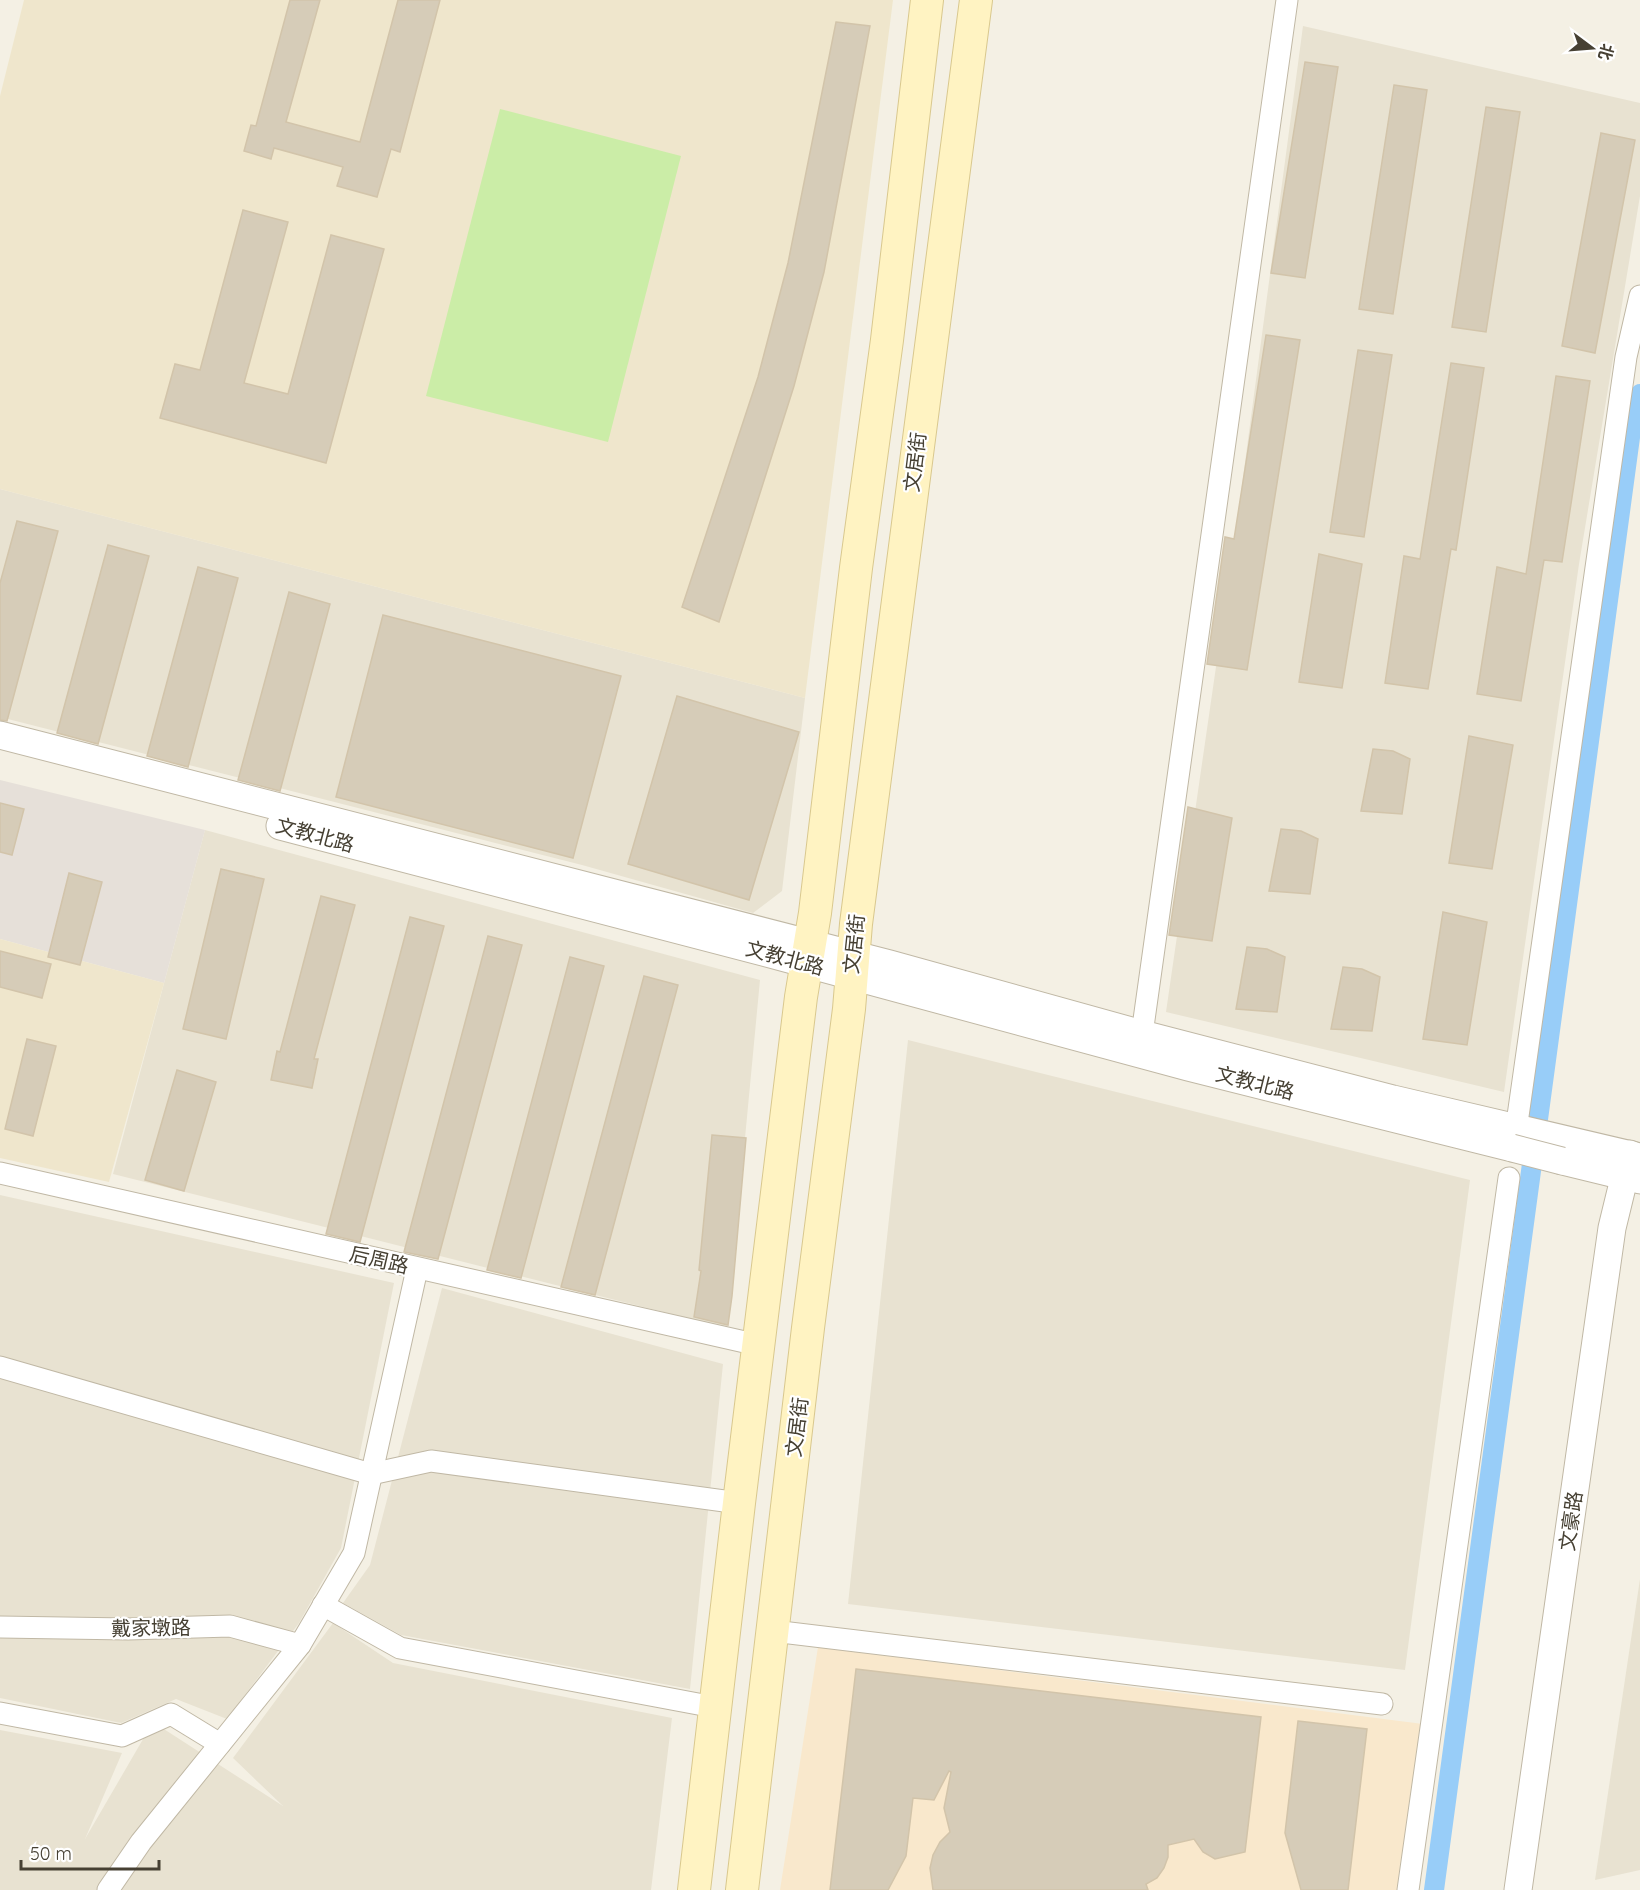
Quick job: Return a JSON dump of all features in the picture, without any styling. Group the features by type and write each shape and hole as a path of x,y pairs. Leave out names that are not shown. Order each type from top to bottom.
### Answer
{"main road":[{"path":"694,1890 799,1009 809,954 927,0"},
{"name":"文居街","path":"742,1890 808,1328 849,1009 852,965 976,0"}],"street":[{"path":"1142,1034 1287,0"},
{"path":"1516,1131 1626,357 1640,296"},
{"name":"文教北路","path":"0,735 809,954"},
{"name":"文教北路","path":"0,753 852,965 1142,1034 1516,1131 1564,1150 1636,1171"},
{"name":"文教北路","path":"852,965 1188,1066 1516,1131"},
{"name":"文豪路","path":"1518,1890 1612,1228 1636,1171"},
{"name":"文豪路","path":"1535,1890 1636,1171"},
{"name":"后周路","path":"0,1173 758,1345"},
{"path":"1408,1890 1509,1178"},
{"path":"108,1890 141,1842 300,1645 354,1553 417,1269"},
{"path":"0,1367 371,1474 431,1461 739,1503"},
{"path":"323,1605 400,1648 714,1707"},
{"name":"戴家墩路","path":"0,1627 128,1629 230,1626 300,1645"},
{"path":"773,1631 1382,1704"},
{"path":"0,1713 122,1736 171,1714 220,1744"}],"shaded area":[{"path":"24,0 893,0 805,698 0,489 0,96"},
{"path":"1303,26 1640,103 1640,196 1579,564 1504,1092 1166,1012 1238,515"},
{"path":"0,489 805,698 782,891 753,913 582,865 0,717"},
{"path":"0,780 205,830 164,983 0,939"},
{"path":"205,830 760,980 727,1328 113,1174"},
{"path":"0,939 164,983 109,1182 0,1158"},
{"path":"908,1040 1470,1180 1405,1670 848,1604"},
{"path":"0,1195 394,1283 341,1548 299,1623 227,1719 176,1699 121,1723 0,1698"},
{"path":"442,1288 723,1364 690,1689 401,1635 343,1603 370,1565"},
{"path":"1640,1579 1640,1870 1595,1880"},
{"path":"333,1623 393,1663 672,1718 651,1890 0,1890 0,1730 122,1753 85,1839 153,1722 283,1806 233,1758"},
{"path":"818,1647 1423,1724 1398,1890 780,1890"}],"green space":[{"path":"500,109 681,156 608,442 426,396"}],"building":[{"path":"290,0 320,0 286,122 360,142 398,0 440,0 400,152 391,149 377,197 337,186 343,167 274,148 271,159 244,151 251,125 256,126"},
{"path":"836,22 870,26 824,272 794,386 719,622 682,607 758,377 788,263"},
{"path":"1305,62 1338,67 1305,278 1271,273"},
{"path":"1394,85 1427,90 1393,314 1359,309"},
{"path":"1486,107 1520,112 1486,332 1452,327"},
{"path":"1601,133 1635,140 1595,353 1562,346"},
{"path":"243,210 288,222 244,383 288,394 331,235 384,249 326,463 160,418 175,364 200,370"},
{"path":"1266,335 1300,340 1247,670 1207,664 1225,537 1234,539"},
{"path":"1358,350 1392,355 1364,537 1330,532"},
{"path":"1451,363 1484,368 1456,550 1451,549 1428,689 1385,683 1404,556 1420,559"},
{"path":"1556,376 1590,381 1562,562 1544,560 1521,701 1477,694 1497,567 1526,574"},
{"path":"17,521 58,531 7,721 0,720 0,583"},
{"path":"108,545 149,556 98,744 57,733"},
{"path":"1319,554 1362,564 1342,688 1299,682"},
{"path":"198,567 238,578 188,767 147,756"},
{"path":"289,592 330,604 280,791 238,780"},
{"path":"383,615 621,676 573,858 336,797"},
{"path":"677,696 799,732 749,900 628,864"},
{"path":"1469,736 1513,745 1492,869 1449,863"},
{"path":"1373,749 1393,751 1410,759 1402,814 1361,811"},
{"path":"0,803 24,809 12,855 0,852"},
{"path":"1188,807 1232,818 1212,941 1169,935"},
{"path":"1281,829 1301,831 1318,839 1310,894 1269,891"},
{"path":"221,869 264,879 226,1039 183,1029"},
{"path":"69,873 102,882 80,965 48,957"},
{"path":"321,896 355,905 314,1059 318,1059 312,1088 271,1080 277,1051 280,1052"},
{"path":"1443,912 1487,922 1467,1045 1423,1039"},
{"path":"410,917 444,926 360,1242 326,1234"},
{"path":"488,936 522,945 438,1259 404,1252"},
{"path":"1247,947 1267,949 1285,957 1277,1012 1236,1009"},
{"path":"0,951 51,964 42,998 0,987"},
{"path":"570,957 604,966 521,1278 487,1270"},
{"path":"1343,967 1362,969 1380,977 1372,1031 1331,1029"},
{"path":"644,976 678,985 595,1295 561,1287"},
{"path":"27,1039 56,1046 33,1136 5,1129"},
{"path":"177,1070 216,1082 184,1191 145,1180"},
{"path":"712,1135 746,1138 728,1325 694,1317 701,1271 699,1270"},
{"path":"856,1669 1261,1717 1245,1852 1215,1859 1203,1852 1194,1839 1168,1845 1168,1857 1164,1868 1157,1878 1146,1884 1148,1890 933,1890 930,1868 933,1855 940,1842 950,1832 944,1808 951,1772 949,1771 934,1800 913,1798 906,1856 888,1890 830,1890"},
{"path":"1298,1721 1367,1729 1348,1890 1301,1890 1285,1833"}],"waterway":[{"path":"1434,1890 1631,430 1640,394"}]}
